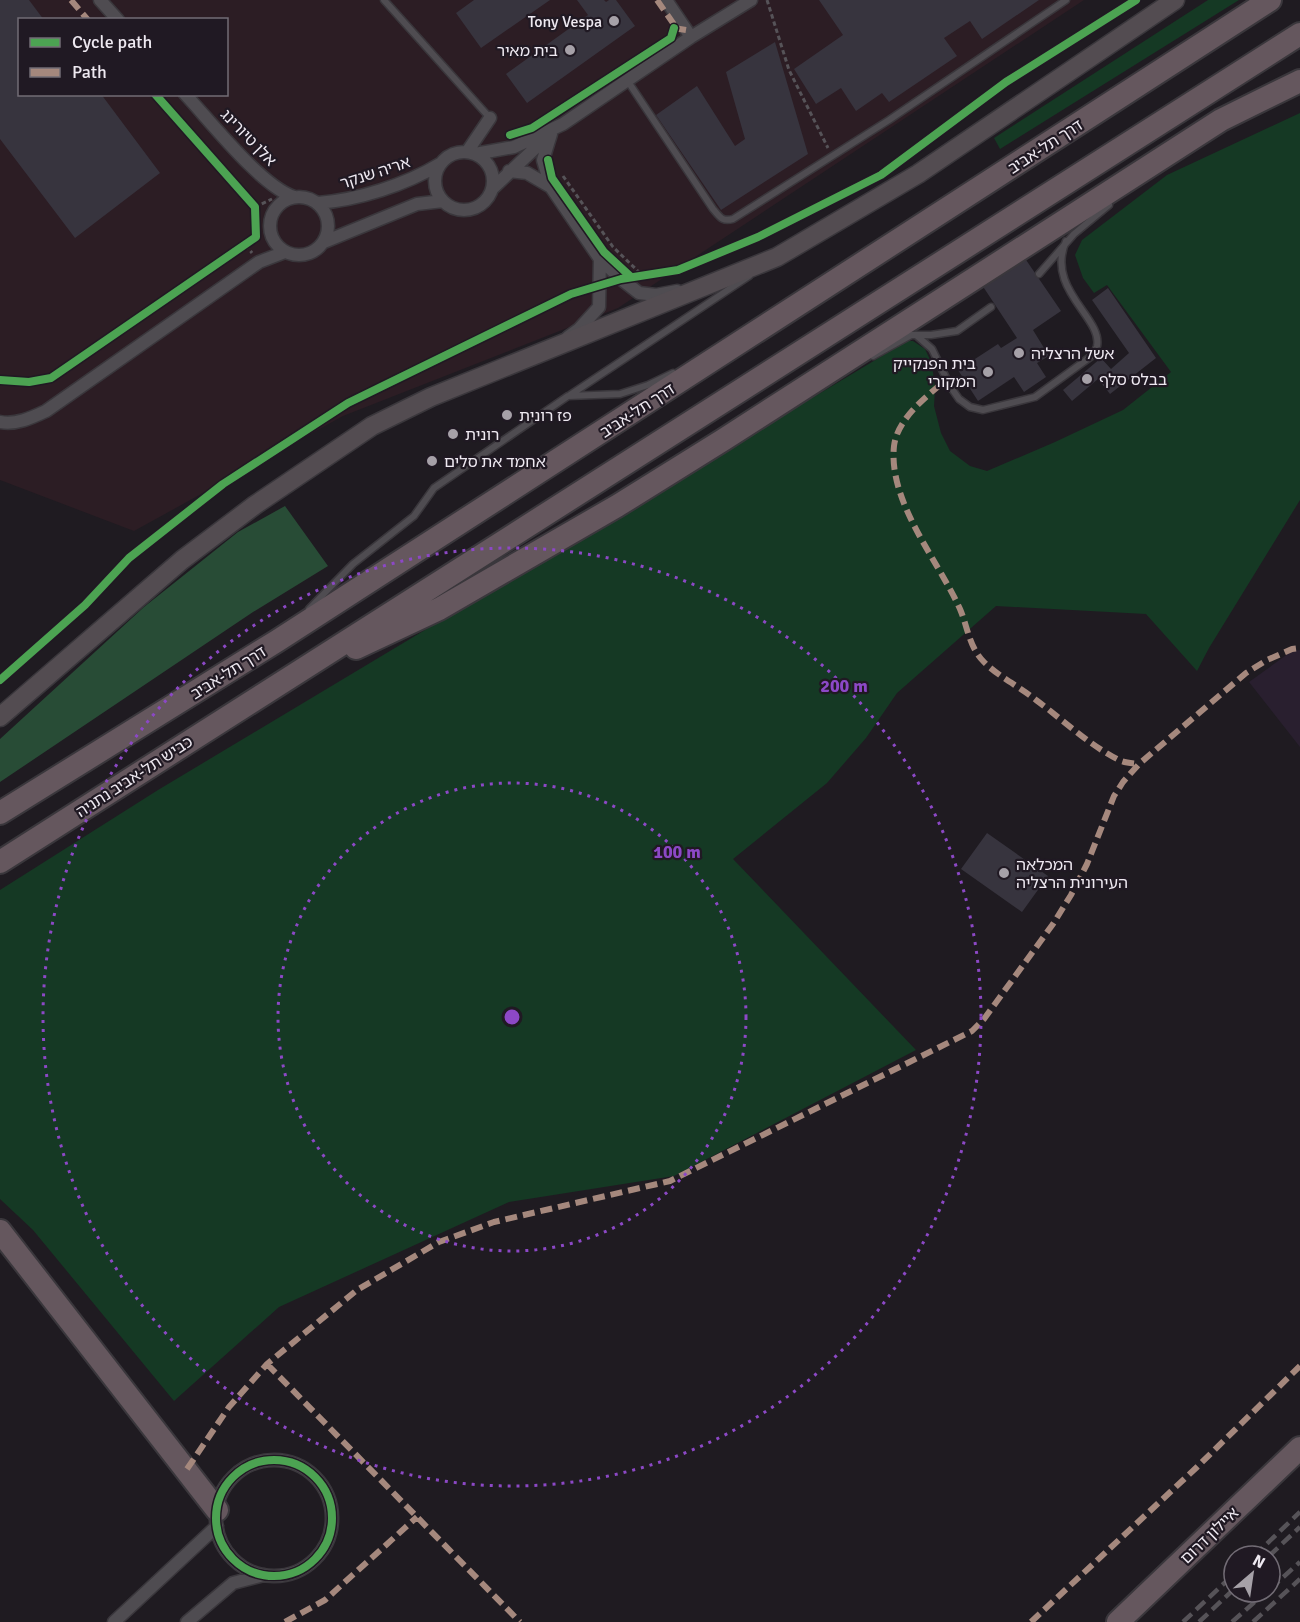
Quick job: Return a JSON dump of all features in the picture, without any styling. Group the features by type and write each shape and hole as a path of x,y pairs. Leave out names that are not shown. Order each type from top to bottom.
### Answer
{"highway":[{"name":"דרך תל-אביב","path":"0,813 277,641 1270,0"},
{"path":"268,690 1300,34"},
{"path":"268,690 439,609 616,506 723,440 1221,120 1300,81"},
{"name":"כביש תל-אביב נתניה","path":"0,862 268,690"},
{"path":"0,1230 187,1469 217,1518"},
{"name":"איילון דרום","path":"1118,1622 1300,1448"}],"main road":[{"path":"0,717 182,560 255,505 372,426 431,397 777,257 918,174 1175,0"}],"street":[{"path":"100,0 116,18"},
{"path":"666,0 691,38"},
{"path":"563,124 514,147 452,154 440,164 436,171 435,186 443,201 458,209 475,208 483,204 492,189 509,171 563,124 752,0"},
{"name":"אלן טיורינג","path":"187,96 253,168 284,194 294,197"},
{"path":"471,153 490,118"},
{"path":"551,134 543,160 551,187 600,259 639,293 656,295 709,286"},
{"path":"471,153 489,164 493,181 492,189"},
{"name":"אריה שנקר","path":"318,203 341,201 417,178 440,164"},
{"path":"509,171 527,173 551,187"},
{"path":"285,252 273,239 270,224 275,209 280,203 294,197 310,199 318,203 327,217 327,234 324,242"},
{"path":"0,422 8,424 21,422 46,411 259,262 285,252 302,255 310,253 324,242 417,204 443,201"},
{"path":"555,347 579,328 599,306 600,259"},
{"path":"187,1622 233,1583 264,1575 281,1575 298,1571 312,1562 324,1548 330,1532 332,1515 329,1500 322,1485 309,1472 293,1463 278,1460 262,1461 247,1466 237,1473 219,1499 217,1518 220,1538 230,1555 245,1568 264,1575"},
{"path":"114,1622 217,1518"}],"lane":[{"path":"384,0 490,118"},
{"path":"627,80 720,218 733,219 889,120 1066,0"},
{"path":"1129,188 1171,154"},
{"path":"1039,274 1066,242 1112,202"},
{"path":"916,335 932,349 958,399 970,407 983,410 1035,397 1092,355 1097,346 1096,333 1066,284 1060,266 1061,254 1066,242"},
{"path":"277,641 353,564 414,516 434,488 777,257"},
{"path":"868,359 911,335 957,331 991,307"},
{"path":"698,361 767,326"},
{"path":"568,396 620,394 648,385 678,370"},
{"path":"723,440 827,382"}],"path":[{"path":"767,0 789,70 824,140"},
{"path":"543,160 557,158 563,177 613,247 642,275"},
{"path":"621,279 651,274"}],"shaded area":[{"path":"0,0 1084,0 618,308 343,416 134,531 0,480"},
{"path":"1300,650 1300,747 1249,682 1292,651"}],"green space":[{"path":"1208,0 1239,0 1000,149 994,138"},
{"path":"1300,113 1300,500 1197,671 1146,614 996,606 897,693 866,738 827,783 733,859 916,1050 674,1176 509,1202 279,1307 174,1401 33,1230 0,1199 0,890 158,790 907,341 913,341 925,349 932,364 935,389 934,406 941,433 950,451 970,466 987,471 1123,410 1171,372 1107,285 1094,293 1083,278 1075,255 1082,240 1167,175"},
{"path":"285,506 328,566 253,612 0,782 0,739 144,607 238,532"}],"building":[{"path":"0,0 29,0 42,18 18,18 18,96 102,96 160,173 75,238 0,139"},
{"name":"בית מאיר","path":"474,0 550,0 481,48 456,13"},
{"name":"בית מאיר","path":"577,0 604,0 606,2 616,0 635,26 527,103 506,74 588,15"},
{"path":"819,0 1039,0 982,39 970,21 944,38 957,56 889,102 882,93 856,111 841,88 816,104 794,69 843,35"},
{"path":"775,42 808,154 721,210 656,115 697,86 735,146 745,139 726,72"},
{"path":"1022,254 1061,311 1033,330 1049,356 1037,363 1046,377 1024,392 1014,377 978,401 958,370 998,344 1001,348 1017,338 980,282"},
{"path":"1108,288 1156,358 1110,394 1098,379 1072,401 1063,390 1101,358 1111,369 1129,353 1092,300"},
{"name":"המכלאה העירונית הרצליה","path":"987,833 1048,876 1022,912 961,869"}],"railway":[{"path":"1267,1544 1300,1512"},
{"path":"1282,1544 1300,1527"},
{"path":"1282,1578 1300,1562"},
{"path":"1253,1622 1300,1579"},
{"path":"1183,1622 1222,1585"},
{"path":"1199,1622 1222,1600"},
{"path":"1232,1622 1252,1604"}],"marked path":[{"path":"71,0 86,18"},
{"path":"657,0 674,28 686,30"},
{"path":"940,385 911,412 900,428 894,446 894,467 906,509 951,590 975,650 996,672 1106,753 1128,763 1139,764"},
{"path":"187,1469 229,1407 267,1364 357,1290 439,1242 494,1222 670,1181 972,1031 984,1019 1053,924 1071,895 1087,864 1114,796 1123,782 1139,764 1246,673 1267,660 1300,648"},
{"path":"267,1364 520,1622"},
{"path":"1031,1622 1196,1468 1300,1366"},
{"path":"285,1622 325,1600 417,1517"}],"cycle path":[{"path":"0,680 85,605 129,558 223,484 348,403 571,294 621,279 678,270 758,237 881,175 1006,82 1136,0"},
{"path":"510,135 532,128 671,38 674,28"},
{"path":"0,380 29,382 51,378 256,237 255,207 157,96"},
{"path":"548,160 552,178 604,252 631,277"},
{"path":"274,1460 296,1465 315,1477 327,1496 332,1518 327,1540 315,1559 296,1571 274,1576 252,1571 233,1559 221,1540 216,1518 221,1496 233,1477 252,1465 274,1460"}],"place":[{"name":"Tony Vespa","path":"614,21"},
{"name":"בית מאיר","path":"570,50"},
{"name":"אשל הרצליה","path":"1019,353"},
{"name":"בית הפנקייק המקורי","path":"988,372"},
{"name":"בבלס סלף","path":"1087,379"},
{"name":"פז רונית","path":"507,415"},
{"name":"רונית","path":"453,434"},
{"name":"אחמד את סלים","path":"432,461"},
{"name":"המכלאה העירונית הרצליה","path":"1004,873"}]}
